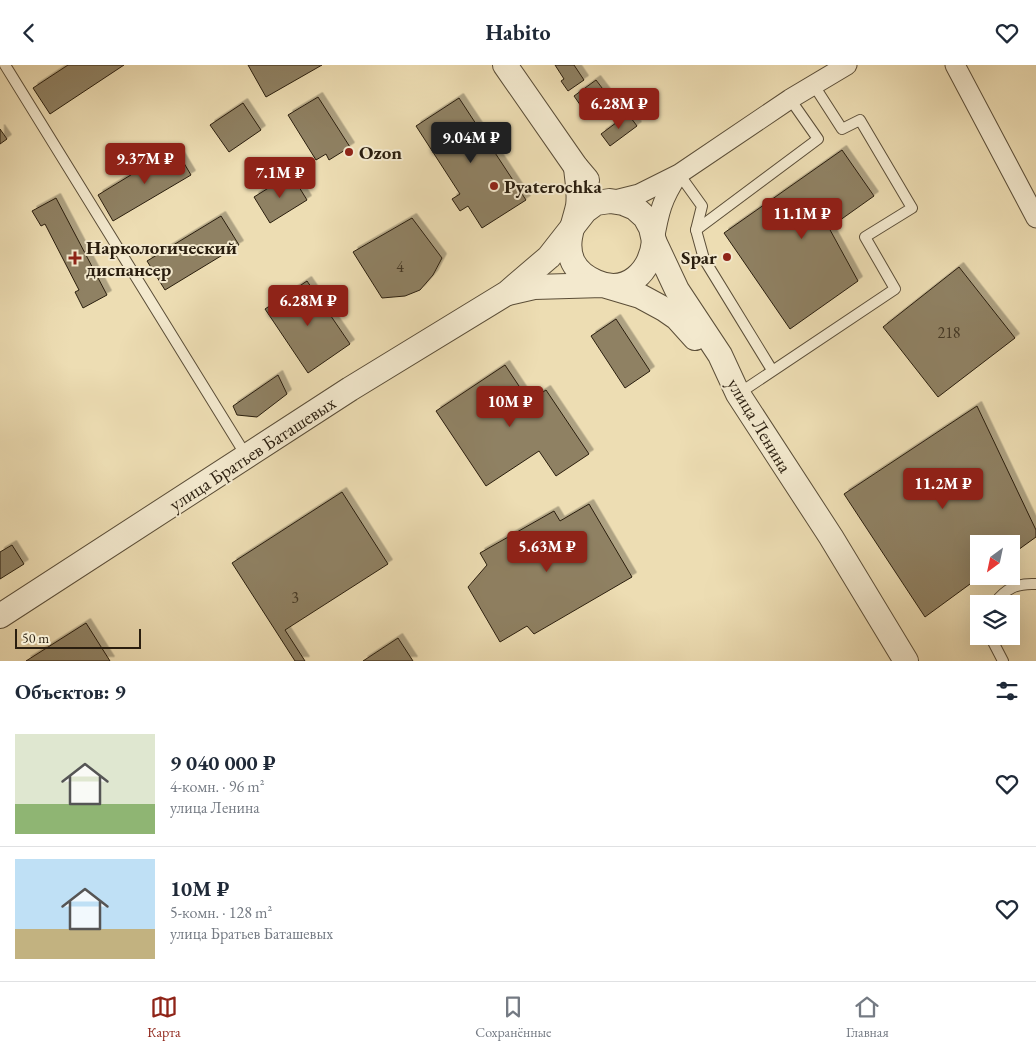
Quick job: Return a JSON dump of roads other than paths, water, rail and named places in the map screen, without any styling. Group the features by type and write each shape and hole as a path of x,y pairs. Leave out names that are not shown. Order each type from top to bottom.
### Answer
{"street":[{"name":"улица Ленина","path":"505,65 576,167 593,187 610,201 623,203 635,208 644,217 651,228 654,241 677,290 720,355 736,390 831,537 906,661"},
{"path":"573,225 584,211 596,203 639,194 679,174 790,99 846,65"},
{"path":"955,65 1036,218"},
{"name":"улица Ленина","path":"573,225 579,192 576,167"},
{"path":"654,241 660,208 667,191 679,174"},
{"name":"улица Братьев Баташевых","path":"0,616 350,389 507,293 549,257 573,225"},
{"name":"улица Братьев Баташевых","path":"573,225 568,244 573,263 586,277 603,285 640,296 677,318 736,390"},
{"name":"улица Братьев Баташевых","path":"507,293 534,287 616,286 629,283 640,276 648,266 653,254 654,241"}],"lane":[{"path":"5,65 247,457"},
{"path":"736,390 772,370 895,289 865,237 912,208 860,120 842,129 813,84"},
{"path":"696,230 818,139 790,99"},
{"path":"679,174 702,206 696,230 704,259 772,370"},
{"path":"1003,595 1009,589 1024,583 1036,584"},
{"path":"995,645 1003,661"}],"place":[{"name":"Ozon","path":"349,152"},
{"name":"Pyaterochka","path":"494,186"},
{"name":"Spar","path":"727,257"},
{"name":"Наркологический диспансер","path":"75,258"}]}
